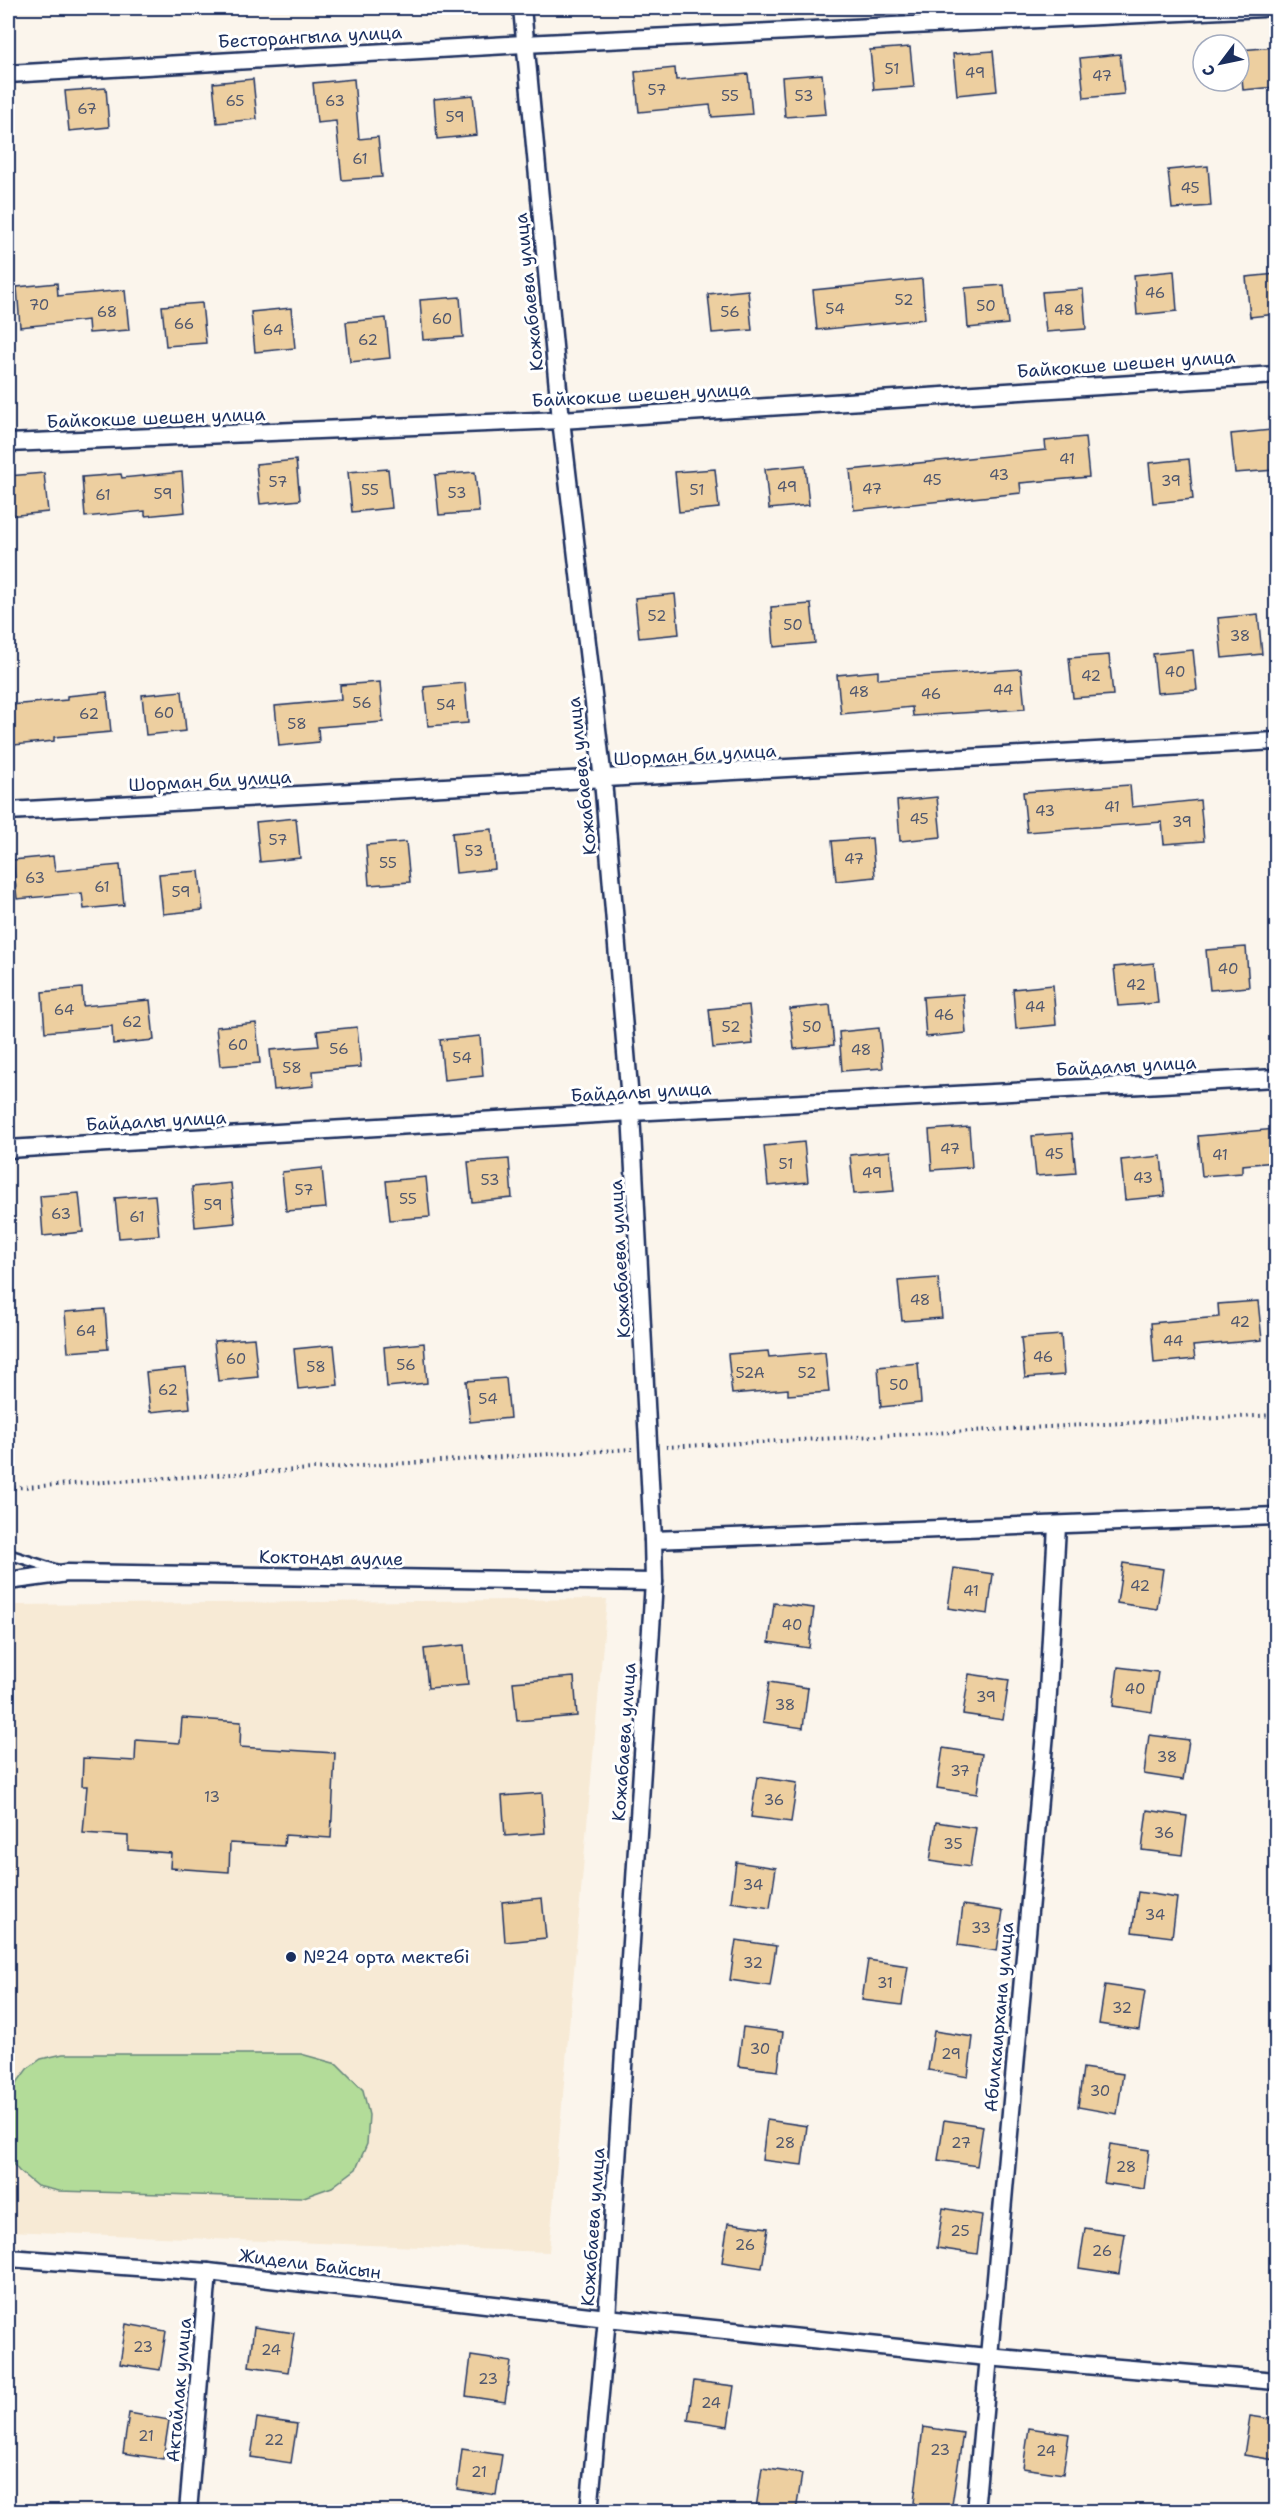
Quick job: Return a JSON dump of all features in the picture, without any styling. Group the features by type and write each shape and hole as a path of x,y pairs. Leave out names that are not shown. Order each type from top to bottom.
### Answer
{"street":[{"name":"Кожабаева улица","path":"522,8 561,420 603,780 631,1112 653,1540 654,1582 607,2318 589,2511"},
{"name":"Бесторангыла улица","path":"8,74 524,44 1263,8"},
{"name":"Байкокше шешен улица","path":"8,443 561,420 1276,375"},
{"name":"Шорман би улица","path":"8,811 603,780 1276,741"},
{"name":"Байдалы улица","path":"8,1149 1276,1077"},
{"path":"653,1540 1276,1516"},
{"name":"Абилкаирхана улица","path":"975,2511 987,2357 1047,1711 1057,1526"},
{"name":"Коктонды аулие","path":"8,1581 67,1573 654,1582"},
{"name":"Жидели Байсын","path":"8,2258 208,2272 607,2318 987,2357 1276,2381"},
{"name":"Актайлак улица","path":"188,2511 208,2272"}],"lane":[{"path":"8,1554 67,1573"}],"shaded area":[{"name":"№24 орта мектебі","path":"607,1599 549,2252 8,2231 8,1684 14,1605"}],"green space":[{"path":"63,2054 301,2054 337,2064 363,2090 369,2115 367,2144 356,2169 332,2187 301,2198 59,2191 37,2186 8,2158 8,2095 27,2069 41,2059"}],"building":[{"path":"910,47 914,87 874,90 870,50"},
{"path":"1276,47 1276,87 1251,89 1251,49"},
{"path":"993,51 997,91 957,95 953,54"},
{"path":"1120,54 1124,94 1084,98 1080,58"},
{"path":"675,68 676,80 748,74 752,114 712,117 710,105 639,112 635,72"},
{"path":"822,74 826,114 785,117 782,77"},
{"path":"253,79 257,119 217,123 213,83"},
{"path":"354,79 359,139 378,137 382,177 342,180 336,121 317,123 313,83"},
{"path":"106,88 109,127 69,131 65,91"},
{"path":"473,95 477,135 437,139 434,99"},
{"path":"1208,166 1211,206 1172,209 1168,170"},
{"path":"1174,271 1177,311 1137,315 1134,275"},
{"path":"1276,274 1276,314 1250,317 1246,277"},
{"path":"922,279 925,319 817,330 813,290"},
{"path":"57,283 58,296 125,290 129,330 89,333 88,320 20,327 17,287"},
{"path":"1004,285 1008,324 968,328 965,288"},
{"path":"1083,289 1086,329 1046,332 1042,292"},
{"path":"748,290 752,330 712,333 708,294"},
{"path":"460,297 463,337 423,340 420,300"},
{"path":"202,303 206,343 166,346 162,306"},
{"path":"291,308 295,348 255,352 251,312"},
{"path":"386,318 390,358 350,362 346,322"},
{"path":"1271,430 1275,470 1235,473 1231,434"},
{"path":"1085,437 1089,477 1020,483 1021,493 854,510 850,470 1046,450 1045,441"},
{"path":"1189,459 1193,499 1153,503 1149,463"},
{"path":"296,460 300,500 260,504 256,464"},
{"path":"805,465 809,505 769,509 765,469"},
{"path":"388,469 392,508 352,512 348,472"},
{"path":"715,469 719,508 679,512 675,472"},
{"path":"182,472 185,512 145,516 145,511 85,517 82,477 121,474 122,478"},
{"path":"475,472 479,512 439,515 435,475"},
{"path":"44,473 48,512 8,516 8,476"},
{"path":"675,594 679,634 639,638 635,598"},
{"path":"811,604 815,643 774,647 771,607"},
{"path":"1258,614 1262,654 1222,658 1218,618"},
{"path":"1193,650 1197,690 1157,693 1153,654"},
{"path":"1109,655 1113,695 1073,698 1069,658"},
{"path":"1021,669 1025,709 913,716 912,707 841,714 837,675 878,671 878,679"},
{"path":"380,682 383,722 318,727 319,742 279,746 275,706 341,700 340,685"},
{"path":"465,683 468,723 428,726 424,687"},
{"path":"182,691 186,731 146,735 142,695"},
{"path":"107,692 111,732 54,737 54,741 14,745 10,705 67,700 67,696"},
{"path":"1130,785 1132,807 1200,800 1204,841 1164,844 1162,822 1027,832 1023,792"},
{"path":"937,797 941,837 900,841 897,801"},
{"path":"296,818 300,858 260,862 256,822"},
{"path":"492,829 495,869 456,873 452,833"},
{"path":"872,838 875,877 836,881 832,841"},
{"path":"406,842 410,882 369,885 366,845"},
{"path":"53,856 55,871 120,865 124,905 84,909 82,893 17,899 13,860"},
{"path":"199,871 203,910 163,914 159,874"},
{"path":"1246,947 1249,987 1210,990 1206,950"},
{"path":"1154,963 1158,1003 1118,1006 1114,967"},
{"path":"1053,985 1056,1025 1016,1029 1013,989"},
{"path":"82,988 83,1006 150,1000 154,1040 113,1044 112,1026 45,1032 42,992"},
{"path":"963,994 966,1033 926,1037 923,997"},
{"path":"749,1005 753,1044 713,1048 709,1009"},
{"path":"830,1005 834,1045 794,1049 790,1009"},
{"path":"256,1023 260,1063 220,1066 216,1027"},
{"path":"357,1027 361,1067 313,1071 314,1086 274,1090 270,1050 319,1046 317,1031"},
{"path":"879,1028 883,1068 842,1071 839,1032"},
{"path":"480,1036 483,1076 444,1080 440,1040"},
{"path":"969,1127 972,1167 932,1170 929,1130"},
{"path":"1276,1129 1276,1162 1242,1165 1242,1173 1202,1176 1198,1136"},
{"path":"1072,1133 1076,1173 1036,1176 1032,1136"},
{"path":"804,1142 808,1182 768,1186 764,1146"},
{"path":"890,1151 894,1191 854,1194 850,1155"},
{"path":"1161,1156 1165,1196 1125,1200 1121,1160"},
{"path":"509,1159 512,1198 472,1202 468,1162"},
{"path":"322,1168 326,1208 286,1211 282,1172"},
{"path":"426,1177 430,1217 390,1220 386,1181"},
{"path":"231,1183 235,1223 195,1227 192,1187"},
{"path":"79,1193 83,1232 43,1236 40,1196"},
{"path":"155,1195 159,1235 119,1238 115,1198"},
{"path":"938,1278 942,1318 902,1321 898,1281"},
{"path":"1258,1301 1262,1340 1193,1346 1195,1359 1154,1363 1151,1323 1219,1317 1218,1304"},
{"path":"105,1309 108,1349 68,1352 65,1312"},
{"path":"1061,1335 1064,1375 1025,1378 1021,1338"},
{"path":"254,1338 258,1377 218,1381 214,1341"},
{"path":"424,1343 427,1383 387,1387 384,1347"},
{"path":"334,1345 338,1385 298,1389 294,1349"},
{"path":"768,1351 769,1357 825,1352 829,1392 788,1395 788,1389 732,1394 728,1354"},
{"path":"918,1363 921,1403 881,1407 878,1367"},
{"path":"186,1368 190,1408 150,1412 146,1372"},
{"path":"506,1378 510,1418 470,1422 466,1381"},
{"path":"1123,1563 1163,1569 1157,1609 1117,1603"},
{"path":"954,1568 993,1574 988,1614 948,1608"},
{"path":"774,1603 814,1608 809,1648 769,1642"},
{"path":"464,1645 468,1685 428,1688 424,1649"},
{"path":"1118,1667 1158,1672 1152,1712 1113,1706"},
{"path":"969,1674 1009,1680 1003,1720 963,1714"},
{"path":"574,1677 577,1716 517,1721 513,1682"},
{"path":"769,1682 808,1688 803,1728 763,1722"},
{"path":"182,1718 241,1722 240,1747 335,1753 331,1838 285,1835 284,1846 230,1843 229,1872 170,1868 171,1853 128,1850 128,1836 83,1833 87,1786 82,1786 83,1758 135,1761 136,1740 180,1743"},
{"path":"1149,1735 1189,1740 1183,1780 1144,1774"},
{"path":"943,1748 982,1754 977,1794 937,1788"},
{"path":"757,1777 797,1783 791,1822 751,1817"},
{"path":"542,1793 545,1833 505,1836 502,1796"},
{"path":"1147,1810 1187,1816 1182,1855 1142,1850"},
{"path":"936,1822 976,1828 970,1867 930,1861"},
{"path":"736,1862 776,1868 770,1908 731,1902"},
{"path":"1138,1892 1177,1898 1172,1937 1132,1932"},
{"path":"542,1898 546,1938 505,1942 502,1902"},
{"path":"963,1905 1003,1911 997,1951 958,1945"},
{"path":"736,1940 776,1946 770,1986 730,1980"},
{"path":"868,1960 908,1966 902,2005 862,2000"},
{"path":"1105,1985 1145,1991 1139,2030 1099,2024"},
{"path":"743,2027 783,2032 778,2071 738,2066"},
{"path":"934,2031 973,2037 968,2077 928,2070"},
{"path":"1083,2068 1123,2074 1117,2114 1078,2107"},
{"path":"767,2120 807,2126 802,2165 762,2160"},
{"path":"944,2120 983,2126 977,2166 938,2160"},
{"path":"1110,2144 1149,2150 1144,2189 1104,2183"},
{"path":"943,2208 982,2215 977,2254 937,2248"},
{"path":"728,2223 768,2228 762,2268 722,2262"},
{"path":"1085,2228 1125,2234 1119,2274 1079,2268"},
{"path":"126,2324 166,2331 160,2370 120,2364"},
{"path":"254,2327 294,2333 288,2372 249,2366"},
{"path":"471,2356 511,2362 505,2402 466,2396"},
{"path":"694,2381 734,2386 728,2426 688,2420"},
{"path":"129,2413 169,2420 163,2459 123,2453"},
{"path":"1250,2416 1276,2420 1276,2460 1244,2455"},
{"path":"257,2418 297,2424 291,2463 251,2457"},
{"path":"923,2427 963,2433 951,2511 913,2511"},
{"path":"1029,2428 1069,2434 1063,2474 1023,2468"},
{"path":"462,2449 502,2455 496,2495 457,2489"},
{"path":"762,2468 802,2474 796,2511 756,2508"}],"place":[{"name":"№24 орта мектебі","path":"291,1957"}]}
